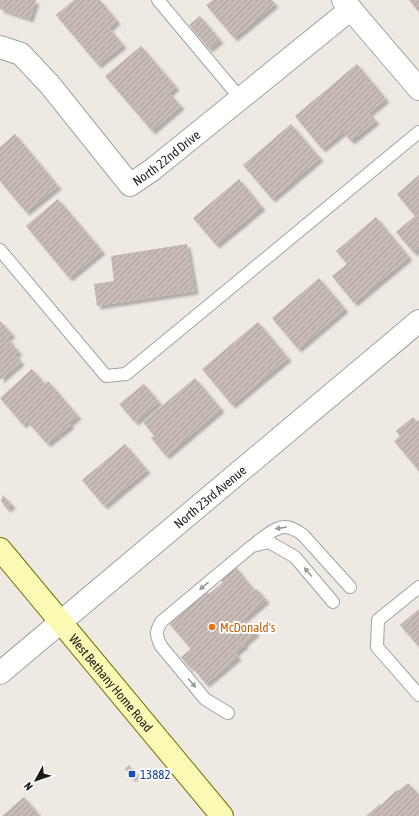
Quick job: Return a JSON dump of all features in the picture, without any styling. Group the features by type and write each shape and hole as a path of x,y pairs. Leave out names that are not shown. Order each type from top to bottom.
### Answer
{"main road":[{"name":"West Bethany Home Road","path":"0,549 222,816"}],"street":[{"name":"North 22nd Drive","path":"0,47 21,54 55,91 130,185 152,170 240,98 347,5"},
{"path":"347,5 419,89"},
{"name":"North 23rd Avenue","path":"0,673 417,328"}],"lane":[{"path":"158,0 240,98"},
{"path":"0,250 106,376 126,374 419,132"},
{"path":"228,713 206,698 161,646 156,636 161,622 252,546 275,529 284,526 295,529 303,535 350,587"},
{"path":"252,546 269,542 295,557 333,602"},
{"path":"419,587 378,620 376,646 419,695"}],"building":[{"path":"0,0 36,0 30,19 0,9"},
{"path":"74,0 100,0 117,21 109,28 123,45 98,65 56,15"},
{"path":"213,0 272,0 275,4 234,38 206,5"},
{"path":"409,0 419,0 419,12"},
{"path":"200,16 220,40 209,49 189,25"},
{"path":"141,46 176,87 169,93 181,106 152,131 105,76"},
{"path":"357,64 386,99 369,113 376,121 351,141 343,132 322,149 295,116"},
{"path":"291,124 320,158 272,199 243,165"},
{"path":"15,134 58,186 26,212 0,181 0,147"},
{"path":"419,175 419,248 414,253 396,232 415,216 397,194"},
{"path":"239,179 262,207 216,245 193,218"},
{"path":"58,199 102,251 69,278 26,226"},
{"path":"376,217 409,257 354,303 332,276 347,264 336,251"},
{"path":"187,244 195,291 97,306 94,284 114,281 111,256"},
{"path":"319,278 345,309 298,349 272,318"},
{"path":"0,321 12,334 7,338 19,352 15,354 21,362 0,380"},
{"path":"258,322 288,358 232,405 202,369"},
{"path":"32,369 45,384 48,381 78,416 69,423 71,425 47,444 27,421 23,425 0,398"},
{"path":"195,378 221,409 166,456 151,438 154,436 143,422"},
{"path":"144,384 159,402 135,422 119,404"},
{"path":"413,417 417,422 419,420 419,471 394,441 400,436 396,431"},
{"path":"125,444 147,470 104,506 82,480"},
{"path":"3,495 12,505 7,509 1,501"},
{"name":"McDonald's","path":"233,564 255,591 257,589 266,600 244,619 256,633 235,653 238,657 206,684 192,667 190,668 181,657 191,649 168,622 206,591 209,594 223,582 220,579"},
{"path":"419,609 419,647 400,625"},
{"path":"129,765 135,773 133,779 125,769"},
{"path":"408,783 419,795 419,816 366,816 380,804 381,805 397,790 398,791"},
{"path":"24,797 40,816 2,816"}],"place":[{"name":"McDonald's","path":"212,627"},
{"name":"13882","path":"132,774"}]}
